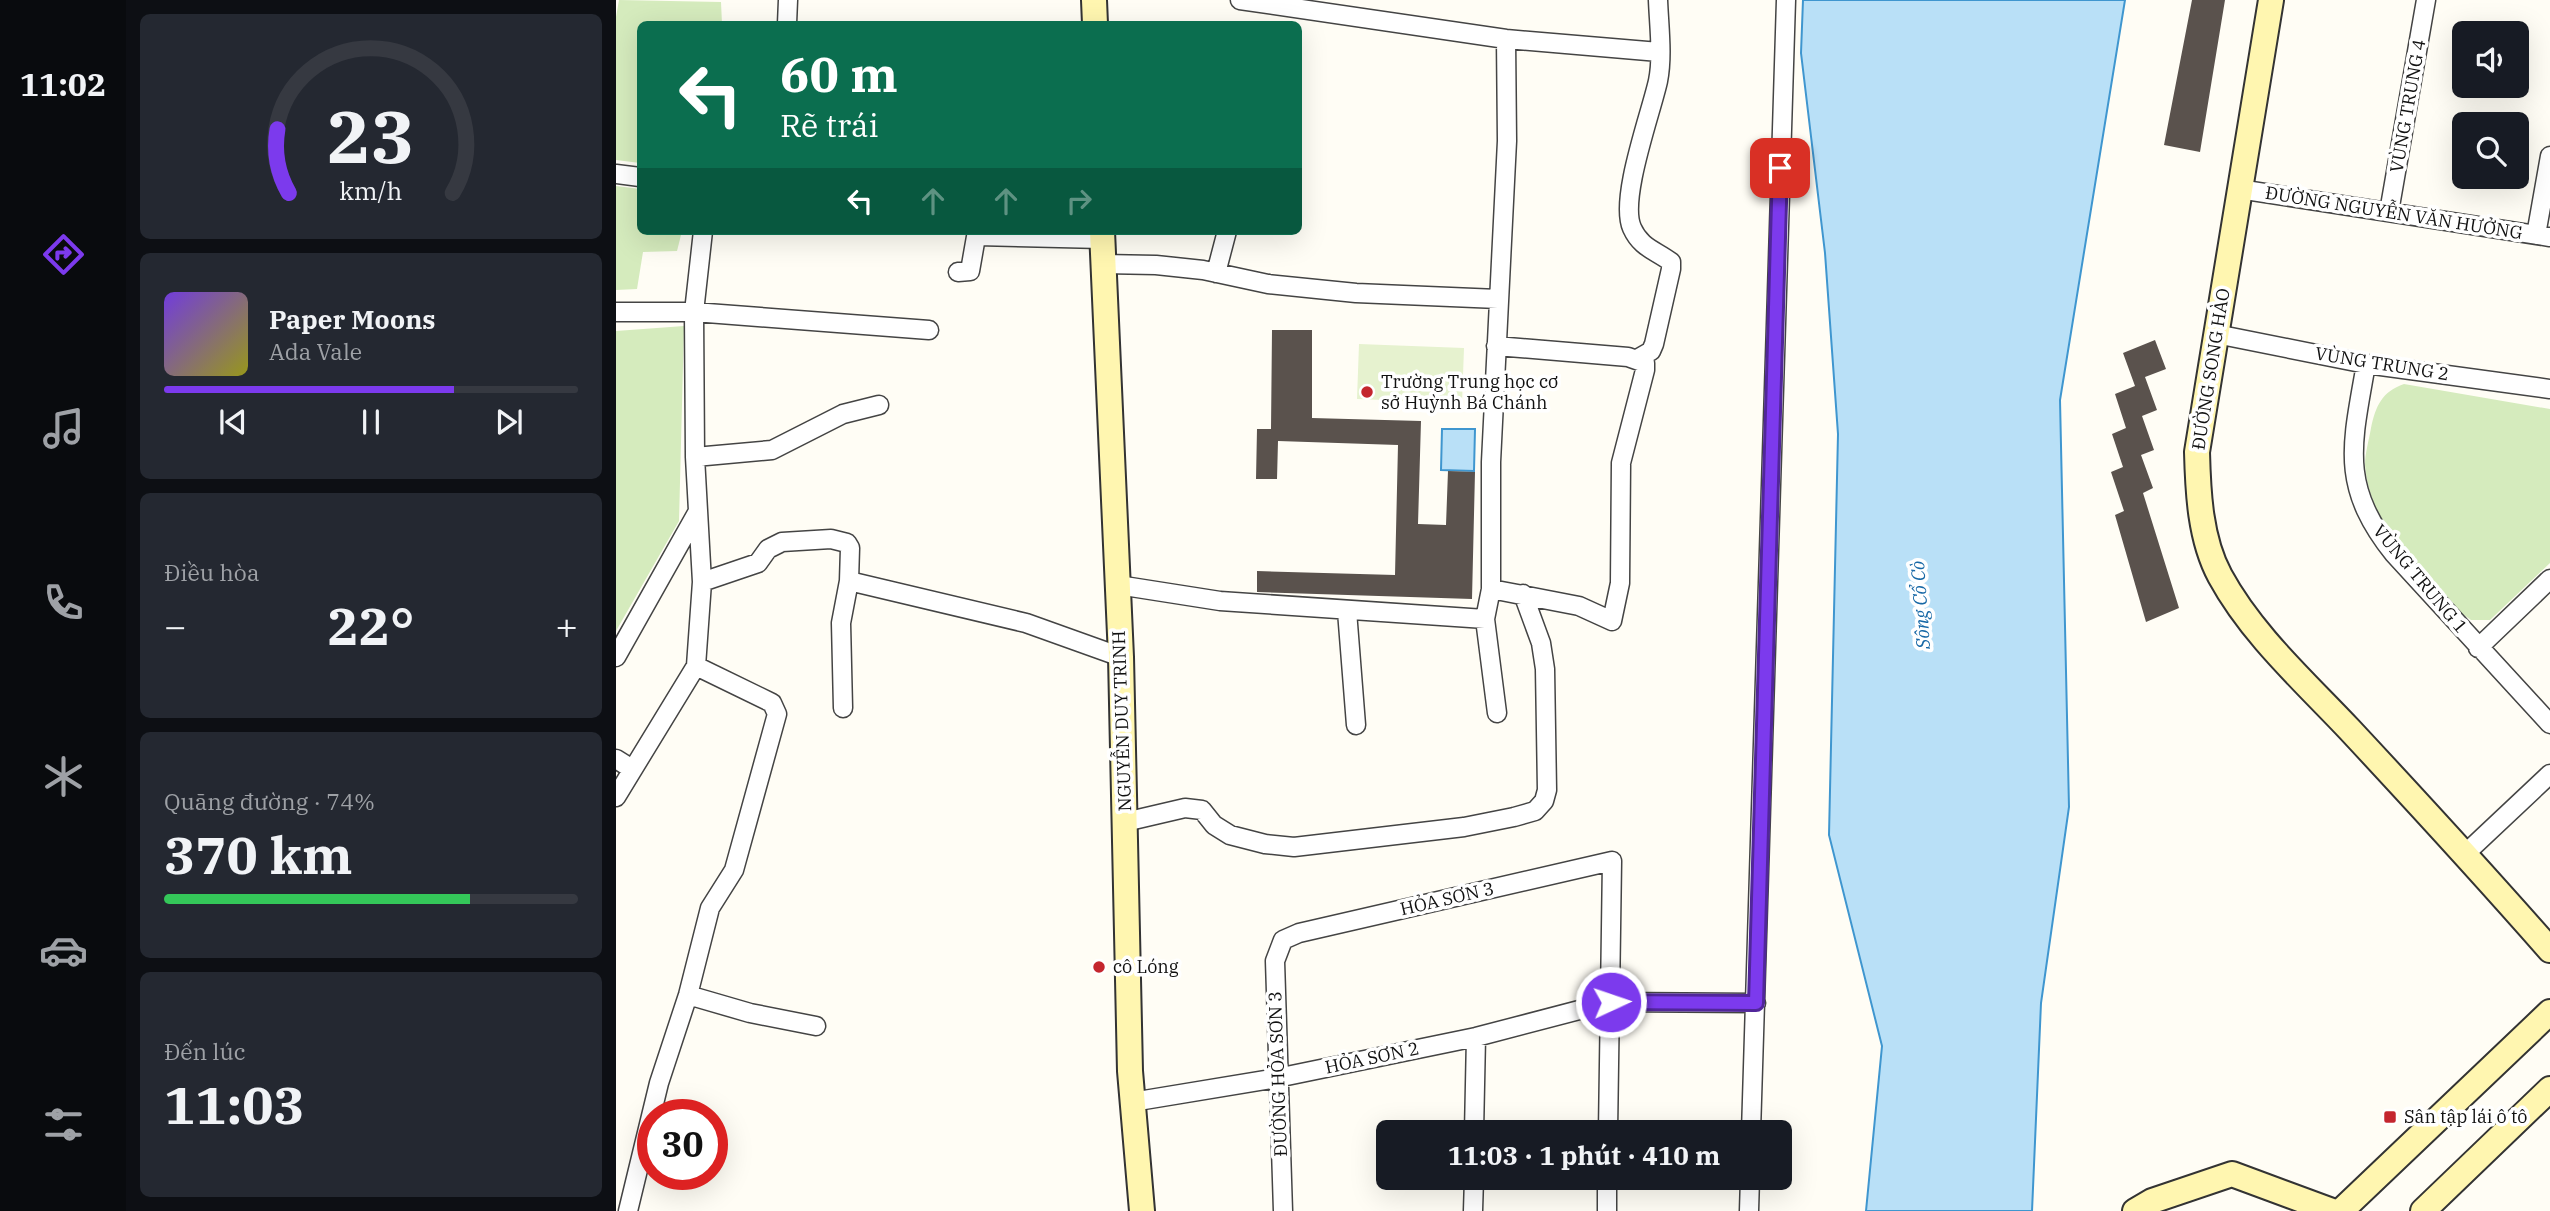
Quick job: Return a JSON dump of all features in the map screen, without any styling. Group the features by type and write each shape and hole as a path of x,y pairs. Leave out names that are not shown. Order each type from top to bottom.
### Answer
{"street":[{"path":"787,21 788,0"},
{"path":"1094,0 1095,21"},
{"path":"1240,0 1506,39 1659,52"},
{"path":"1637,359 1651,351 1654,344 1671,269 1671,262 1643,246 1631,225 1629,203 1643,131 1658,79 1658,0"},
{"path":"1751,1120 1786,0"},
{"name":"ĐƯỜNG SONG HÀO","path":"2270,0 2197,452 2198,488 2206,536 2219,575 2264,638 2465,854 2550,950"},
{"name":"VÙNG TRUNG 4","path":"2389,212 2426,0"},
{"path":"1497,713 1485,619 1491,589 1491,461 1507,141 1506,39"},
{"path":"2543,236 2550,156"},
{"path":"616,174 637,177"},
{"name":"ĐƯỜNG NGUYỄN VĂN HƯỞNG","path":"2239,188 2543,236"},
{"path":"616,797 696,666 702,582 695,457 694,312 703,235"},
{"path":"958,272 970,271 977,235"},
{"name":"NGUYỄN DUY TRINH","path":"1102,235 1121,657 1132,1102 1142,1211"},
{"path":"1216,273 1226,235"},
{"path":"1103,264 1156,265 1216,273 1268,284 1356,293 1499,299"},
{"path":"616,312 694,312 929,330"},
{"name":"VÙNG TRUNG 2","path":"2216,334 2366,364 2550,389"},
{"path":"1491,589 1578,606 1612,621 1620,583 1622,463 1645,370 1644,363 1637,359 1496,346"},
{"name":"VÙNG TRUNG 1","path":"2366,364 2352,447 2354,481 2362,506 2376,532 2394,554 2550,724"},
{"path":"695,457 772,450 843,414 879,405"},
{"path":"616,657 697,513"},
{"path":"702,582 758,563 768,549 782,542 831,539 846,543 850,548 849,581 841,624 843,708"},
{"path":"2479,648 2550,579"},
{"path":"849,581 1026,623 1121,657"},
{"path":"1118,585 1220,601 1485,619"},
{"path":"1125,822 1185,808 1202,810 1214,825 1230,835 1265,844 1294,847 1464,827 1535,811 1544,801 1547,790 1545,669 1541,643 1523,594"},
{"path":"1347,611 1356,725"},
{"path":"628,1211 659,1083 688,995 710,908 734,870 777,714 772,703 696,666"},
{"path":"616,759 632,769"},
{"path":"2465,854 2550,774"},
{"name":"HỎA SƠN 3","path":"1283,940 1299,933 1612,861 1611,1002"},
{"name":"ĐƯỜNG HỎA SƠN 3","path":"1283,940 1275,961 1283,1211"},
{"path":"688,995 750,1013 816,1026"},
{"path":"1608,1120 1611,1002"},
{"name":"HỎA SƠN 2","path":"1132,1102 1277,1078 1476,1037 1611,1002 1756,1003"},
{"path":"2341,1211 2550,1012"},
{"path":"1474,1120 1476,1037"},
{"path":"2423,1211 2550,1089"},
{"path":"2135,1211 2152,1201 2232,1174 2332,1211"},
{"path":"1473,1211 1474,1190"},
{"path":"1607,1190 1607,1211"},
{"path":"1749,1211 1750,1190"}],"green space":[{"path":"619,0 721,2 722,21 637,21 637,163 616,160 616,17"},
{"path":"616,186 637,189 637,235 681,235 677,251 643,252 637,289 616,290"},
{"path":"684,326 679,521 616,631 616,331"},
{"path":"1359,344 1464,348 1462,403 1357,399"},
{"path":"2404,384 2550,409 2550,563 2490,620 2471,620 2460,612 2399,546 2376,509 2365,465 2371,428 2381,400 2390,391"}],"water":[{"name":"Sông Cổ Cò","path":"1803,0 2125,0 2060,400 2069,807 2041,1003 2032,1211 1866,1211 1882,1046 1829,835 1838,434 1825,253 1801,53"},
{"path":"1442,429 1475,429 1474,471 1441,470"}],"building":[{"path":"2192,0 2225,0 2200,152 2164,145"},
{"path":"1272,330 1312,330 1312,418 1421,421 1418,524 1446,525 1448,471 1475,472 1472,599 1257,592 1257,571 1395,575 1398,445 1278,441 1277,479 1256,479 1257,429 1271,429"},
{"path":"2155,340 2166,369 2145,377 2157,410 2142,416 2154,450 2141,455 2153,488 2143,493 2179,608 2146,622 2115,515 2124,511 2111,472 2123,467 2112,434 2126,428 2115,394 2135,386 2123,353"}],"place":[{"name":"Trường Trung học cơ sở Huỳnh Bá Chánh","path":"1367,392"},
{"name":"cô Lóng","path":"1099,967"},
{"name":"Sân tập lái ô tô","path":"2390,1117"}],"route":[{"path":"1611,1002 1641,1000 1756,1003 1780,168"}]}
